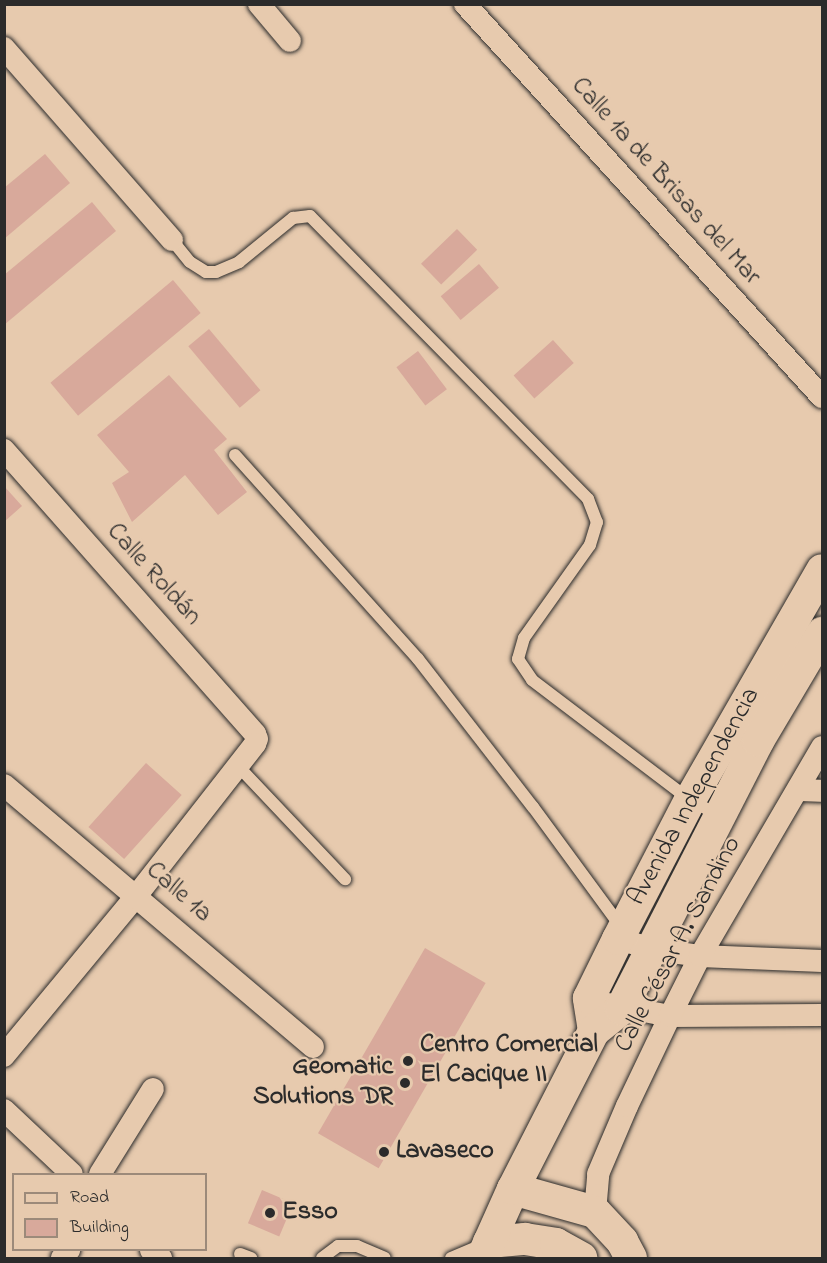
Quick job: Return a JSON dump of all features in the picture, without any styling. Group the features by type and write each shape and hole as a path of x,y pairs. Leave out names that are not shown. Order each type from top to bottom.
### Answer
{"main road":[{"name":"Avenida Independencia","path":"589,998 690,800 822,570"},
{"name":"Avenida Independencia","path":"485,1250 513,1189 594,1031 621,1009 758,741 822,633"},
{"path":"589,998 594,1031"},
{"path":"513,1189 557,1199 595,1212 622,1241 632,1258"},
{"path":"485,1250 525,1239 548,1243 582,1258"}],"street":[{"path":"259,4 290,41"},
{"name":"Calle 1a de Brisas del Mar","path":"465,4 822,397"},
{"path":"4,48 172,240"},
{"name":"Calle Roldán","path":"4,450 255,734 256,738 238,766"},
{"name":"Calle César A. Sandino","path":"595,1212 598,1174 627,1106 670,1016 700,956 822,747"},
{"path":"4,1056 238,766"},
{"name":"Calle 1a","path":"4,785 313,1047"},
{"path":"798,789 822,791"},
{"path":"621,935 652,949 700,956 822,961"},
{"path":"589,998 621,1009 670,1016 822,1015"},
{"path":"100,1173 153,1089"},
{"path":"4,1110 71,1173"}],"lane":[{"path":"172,240 190,262 206,272 216,272 239,262 293,218 310,216 588,499 597,522 590,545 524,638 518,659 532,680 690,800 720,816"},
{"path":"235,455 418,658 533,807 621,935"},
{"path":"238,766 345,879"},
{"path":"322,1258 338,1246 357,1246 385,1258"},
{"path":"452,1258 485,1250"}],"building":[{"path":"45,154 70,183 4,239 4,188"},
{"path":"92,202 116,231 4,325 4,275"},
{"path":"457,229 477,250 441,285 421,264"},
{"path":"479,264 499,288 461,320 441,296"},
{"path":"173,280 201,313 78,416 50,383"},
{"path":"209,329 260,390 240,408 188,346"},
{"path":"553,340 574,363 534,399 514,375"},
{"path":"418,351 447,389 425,406 396,367"},
{"path":"169,375 227,439 214,450 247,492 218,515 185,475 132,522 112,483 129,472 97,435"},
{"path":"4,486 22,506 4,522"},
{"path":"146,763 182,795 124,859 88,827"},
{"name":"Centro Comercial El Cacique II","path":"425,948 486,983 379,1168 318,1133"},
{"name":"Esso","path":"262,1190 293,1203 279,1236 248,1223"}],"place":[{"name":"Centro Comercial El Cacique II","path":"408,1061"},
{"name":"Geomatic Solutions DR","path":"405,1083"},
{"name":"Lavaseco","path":"384,1152"},
{"name":"Esso","path":"270,1213"}]}
